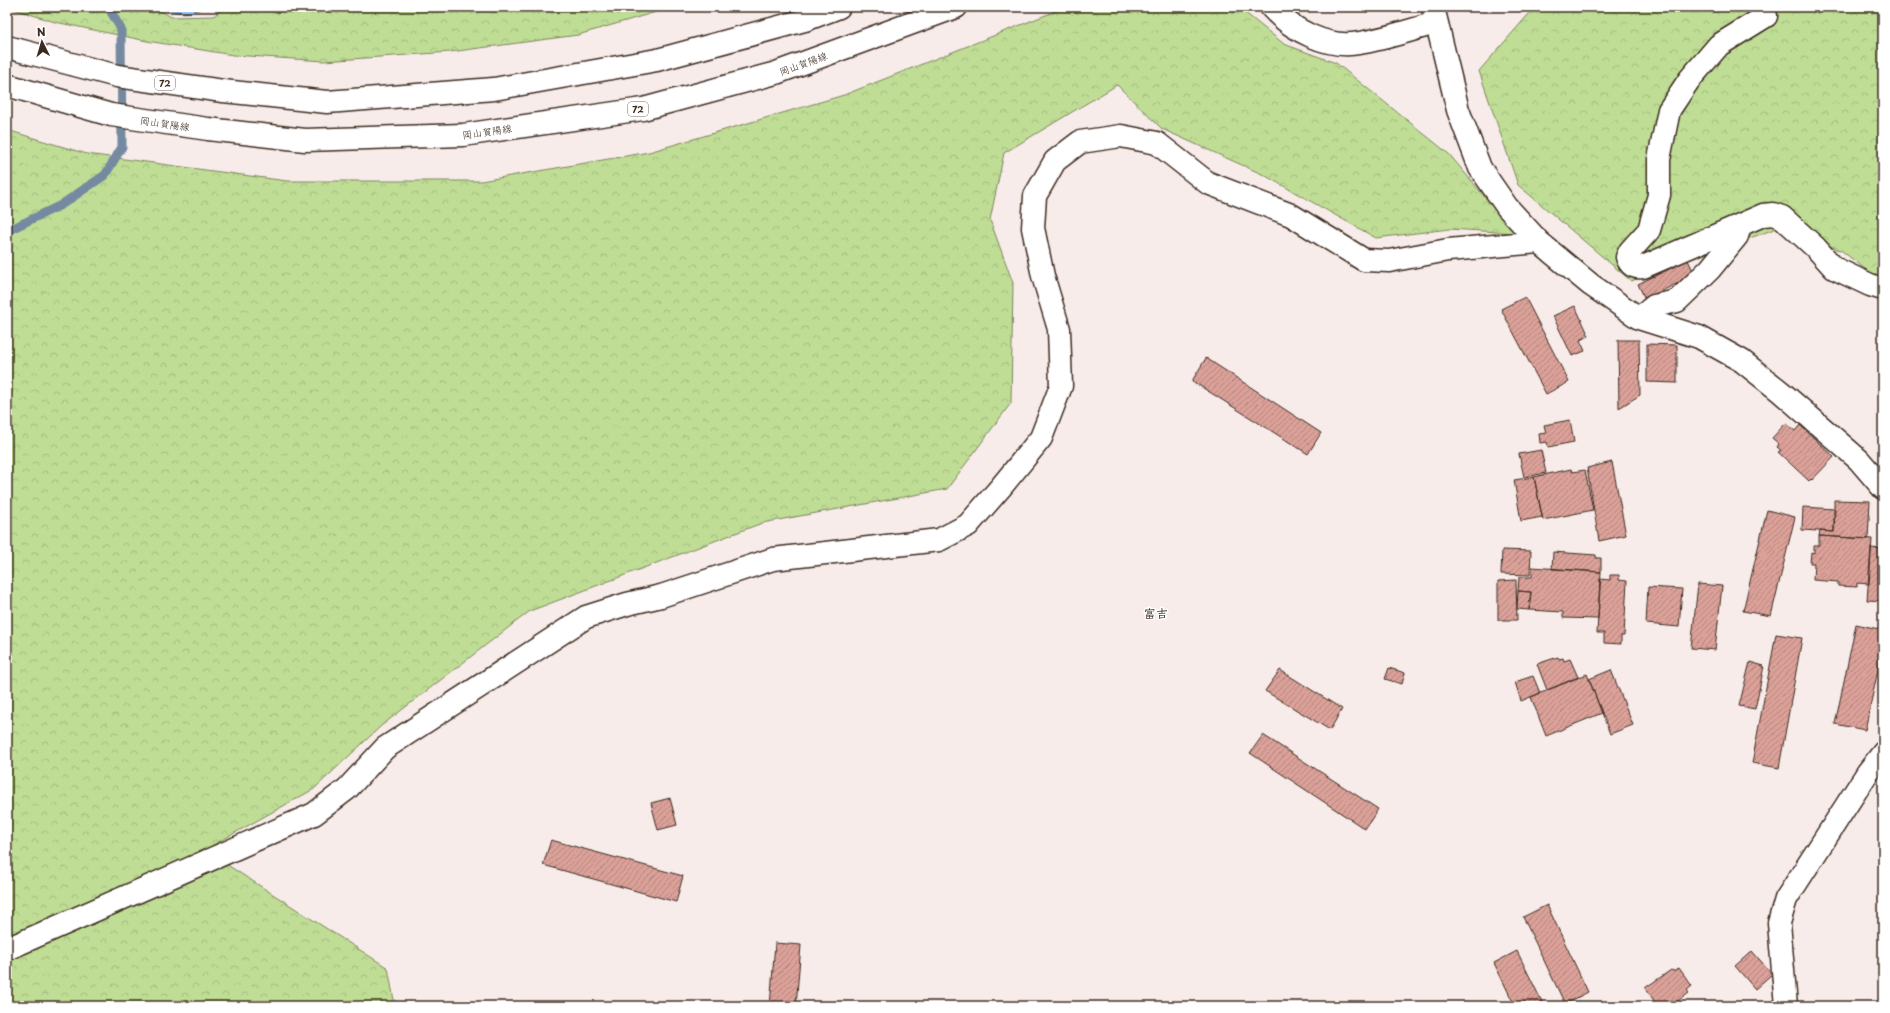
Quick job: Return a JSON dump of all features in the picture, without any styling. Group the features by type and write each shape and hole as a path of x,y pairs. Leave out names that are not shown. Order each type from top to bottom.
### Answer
{"street":[{"name":"72","path":"7,47 117,76 223,91 327,102 494,89 657,60 805,20 839,7"},
{"name":"岡山賀陽線","path":"7,85 111,115 208,129 305,140 463,135 643,109 776,73 956,7"},
{"path":"1271,7 1279,16 1301,31 1327,42 1357,44 1434,15 1458,110 1480,168 1507,206 1539,242 1591,285 1639,318 1699,337 1742,361 1781,392 1859,460 1883,488"},
{"path":"1766,16 1720,45 1689,80 1669,110 1659,159 1659,195 1649,230 1630,251 1627,257 1630,264 1636,267 1643,267 1740,226 1762,215 1772,214 1782,217 1816,248 1834,268 1870,285 1883,289"},
{"path":"7,949 314,814 348,789 385,748 586,617 627,604 661,596 773,559 939,540 968,525 1040,438 1060,386 1059,329 1043,276 1033,228 1035,196 1055,161 1080,142 1121,136 1157,143 1208,183 1291,215 1364,260 1389,261 1448,250 1539,242"},
{"path":"1639,318 1654,306 1677,301 1710,269 1737,236 1740,226"},
{"path":"1786,1006 1778,922 1786,900 1868,772 1883,753"}],"green space":[{"path":"7,7 155,7 171,17 214,16 224,7 673,7 578,35 450,52 324,61 233,55 147,41 55,22"},
{"path":"1066,7 1238,7 1284,44 1336,63 1449,154 1515,233 1449,229 1376,238 1264,175 1162,129 1117,85 1004,153 990,220 1013,283 1011,403 947,489 762,523 530,611 381,726 314,789 204,850 388,968 395,1006 7,1006 7,130 87,154 287,181 481,181 649,152 844,95"},
{"path":"1535,7 1883,7 1883,283 1842,251 1783,226 1631,281 1518,185 1479,71"}],"water":[{"path":"165,7 206,7 195,11 180,13"}],"building":[{"path":"1688,260 1695,275 1645,299 1638,284"},
{"path":"1525,297 1569,382 1546,394 1501,309"},
{"path":"1575,306 1589,336 1580,340 1585,351 1572,356 1553,316"},
{"path":"1618,340 1639,340 1640,395 1619,408"},
{"path":"1647,344 1677,345 1677,383 1647,382"},
{"path":"1206,358 1321,433 1308,454 1192,381"},
{"path":"1570,420 1574,442 1548,447 1547,442 1540,443 1539,434 1546,433 1544,425"},
{"path":"1786,423 1795,431 1800,425 1834,457 1812,480 1811,479 1809,481 1778,452 1781,450 1777,447 1779,444 1772,438"},
{"path":"1541,450 1546,473 1524,477 1519,454"},
{"path":"1612,462 1626,535 1599,541 1587,468"},
{"path":"1571,469 1572,472 1585,470 1593,510 1543,520 1534,477"},
{"path":"1534,477 1542,517 1521,521 1514,480"},
{"path":"1834,500 1870,501 1868,539 1819,536 1820,531 1834,532"},
{"path":"1803,507 1835,509 1834,532 1802,530"},
{"path":"1767,510 1795,517 1771,616 1743,611"},
{"path":"1819,536 1872,539 1869,584 1857,583 1857,587 1838,586 1838,582 1813,580 1814,563 1810,563 1811,552 1814,553 1814,545 1819,545"},
{"path":"1871,548 1883,549 1883,601 1867,600"},
{"path":"1502,550 1531,551 1530,575 1501,574"},
{"path":"1553,552 1596,555 1596,558 1601,558 1601,572 1552,569"},
{"path":"1532,567 1601,572 1598,619 1563,618 1563,612 1529,610 1531,592 1518,591 1519,577 1532,577"},
{"path":"1610,575 1619,575 1619,580 1627,581 1624,636 1621,636 1621,644 1604,643 1604,633 1597,633 1600,579 1610,580"},
{"path":"1516,580 1517,620 1498,620 1498,581"},
{"path":"1698,584 1722,586 1715,650 1691,648"},
{"path":"1648,587 1682,589 1679,627 1646,624"},
{"path":"1518,591 1531,592 1529,610 1517,609"},
{"path":"1856,624 1883,630 1883,647 1865,730 1835,724"},
{"path":"1776,634 1802,638 1779,768 1752,763"},
{"path":"1558,657 1559,659 1563,658 1564,661 1570,659 1578,677 1547,690 1537,664"},
{"path":"1750,662 1764,666 1755,709 1739,706"},
{"path":"1389,668 1405,673 1402,684 1385,679"},
{"path":"1280,670 1342,709 1330,730 1265,691"},
{"path":"1611,670 1633,725 1610,734 1589,679"},
{"path":"1587,674 1602,713 1546,736 1531,697"},
{"path":"1533,676 1540,693 1521,701 1515,682"},
{"path":"1263,735 1378,809 1365,829 1250,753"},
{"path":"670,798 677,825 658,830 651,803"},
{"path":"551,840 683,876 676,902 543,865"},
{"path":"1547,905 1588,992 1565,1004 1523,917"},
{"path":"775,943 801,945 796,1006 770,1006"},
{"path":"1517,951 1544,1006 1515,1006 1494,963"},
{"path":"1752,951 1772,974 1755,989 1735,966"},
{"path":"1679,968 1692,986 1687,990 1689,993 1671,1006 1664,1006 1663,1004 1658,1006 1645,988 1671,970 1673,971"}],"waterway":[{"path":"7,231 61,205 105,175 122,147 121,29 111,12 110,7"}],"district":[{"name":"富吉","path":"1156,613"}]}
